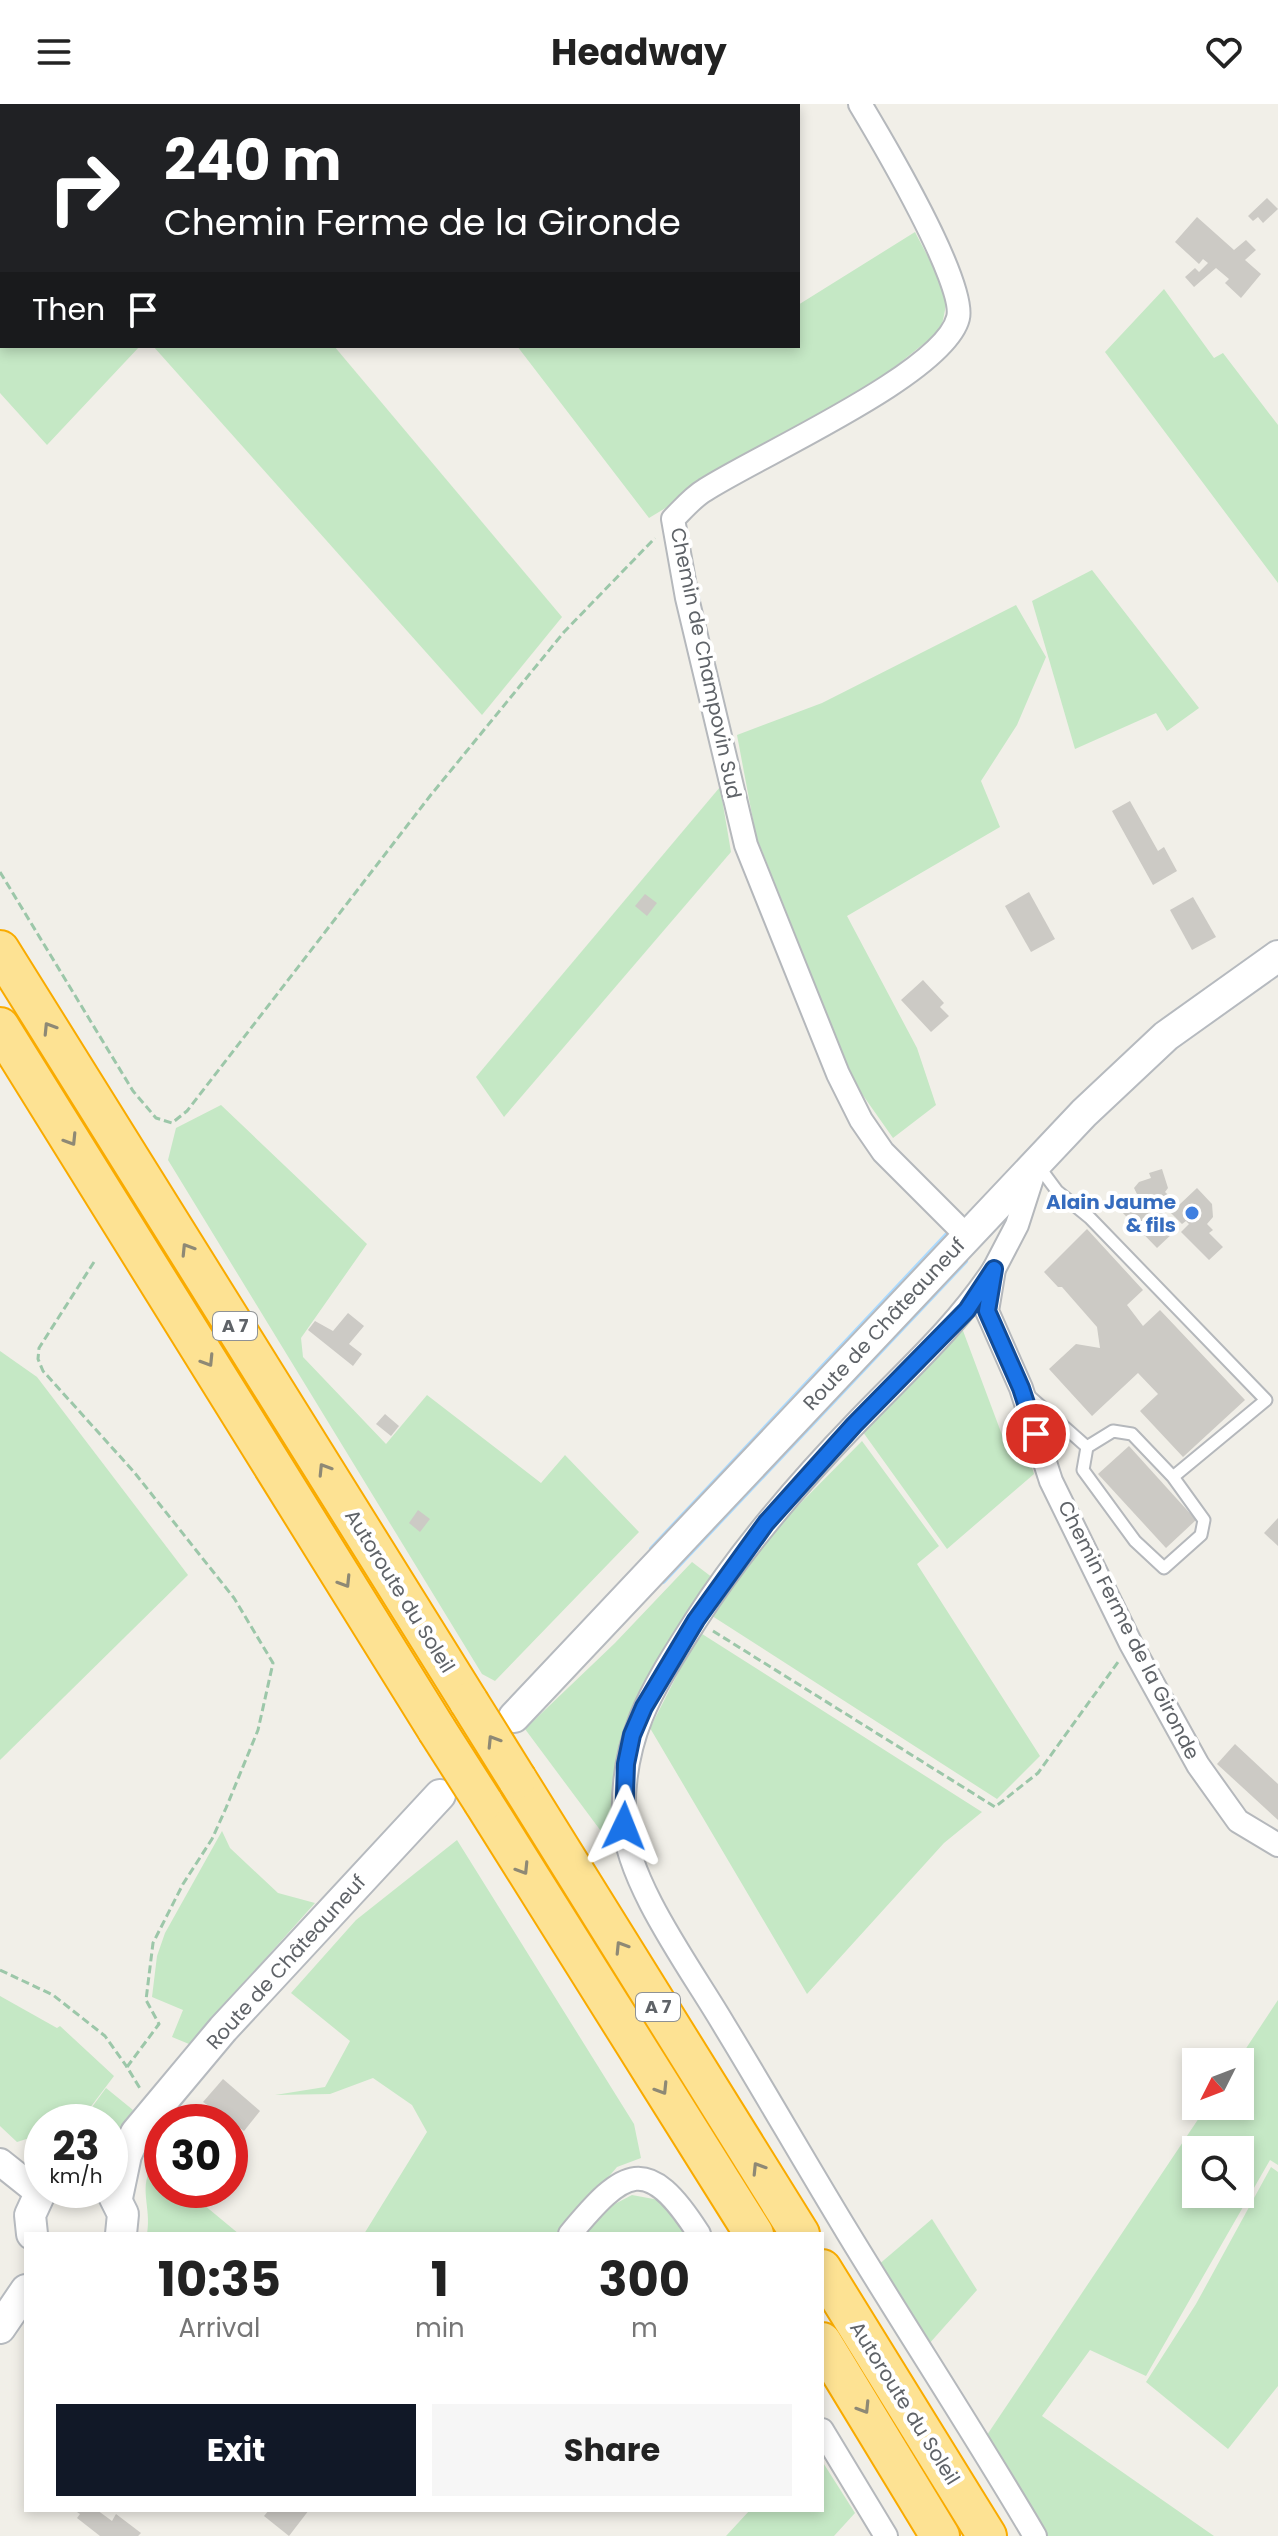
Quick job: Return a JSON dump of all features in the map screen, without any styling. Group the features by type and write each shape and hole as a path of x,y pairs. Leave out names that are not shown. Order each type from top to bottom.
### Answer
{"highway":[{"name":"Autoroute du Soleil","path":"0,950 799,2232"},
{"name":"Autoroute du Soleil","path":"0,1027 753,2232"},
{"name":"Autoroute du Soleil","path":"824,2272 987,2536"},
{"name":"Autoroute du Soleil","path":"824,2345 940,2536"}],"main road":[{"name":"Route de Châteauneuf","path":"514,1717 1084,1113 1156,1045 1278,956"},
{"name":"Route de Châteauneuf","path":"161,2104 223,2029 326,1915 440,1795"},
{"name":"Route de Châteauneuf","path":"128,2139 144,2124"},
{"name":"Route de Châteauneuf","path":"128,2152 136,2133"},
{"path":"32,2232 30,2215 33,2208"},
{"name":"Route de Châteauneuf","path":"120,2208 121,2232"},
{"path":"0,2328 24,2293"}],"street":[{"name":"Chemin de Champovin Sud","path":"860,104 900,171 954,286 959,316 947,339 915,368 849,411 702,491 673,519 687,598 746,845 838,1074 861,1120 883,1152 967,1236"},
{"name":"Chemin Ferme de la Gironde","path":"1037,1164 1017,1225 994,1269 987,1311 1021,1388 1051,1481 1131,1644 1198,1765 1238,1821 1278,1845"},
{"path":"994,1269 967,1310 854,1425 766,1523 696,1620 644,1707 632,1735 626,1764 624,1826 645,1890 841,2221 976,2435 1035,2536"},
{"path":"0,2162 24,2179"},
{"path":"572,2232 612,2188 628,2180 647,2180 664,2189 697,2232"},
{"path":"824,2433 886,2536"}],"lane":[{"path":"1037,1164 1057,1191 1090,1218 1266,1400 1173,1477"},
{"path":"1021,1388 1087,1447"},
{"path":"1113,1431 1132,1434 1173,1477 1204,1520 1201,1535 1164,1568 1135,1541 1083,1470 1087,1447 1113,1431"}],"path":[{"path":"0,872 133,1091 156,1118 172,1123 187,1111 212,1080 430,796 564,632 673,519"},
{"path":"94,1262 39,1348 38,1359 43,1371 134,1472 234,1598 273,1663 258,1730 226,1808 212,1839 183,1884 153,1943 146,2000 159,2024 127,2067"},
{"path":"696,1620 995,1807 1038,1773 1131,1644"},
{"path":"0,1970 53,1995 105,2036 136,2086 157,2104"}],"green space":[{"path":"915,232 948,295 941,330 882,377 649,518 519,348 800,348 800,304"},
{"path":"1164,289 1214,358 1223,353 1278,425 1278,583 1105,352"},
{"path":"0,348 138,348 47,445 0,393"},
{"path":"155,348 336,348 562,617 482,715"},
{"path":"1092,570 1199,708 1167,731 1156,713 1075,749 1032,601"},
{"path":"1016,605 1046,657 1017,725 981,781 1000,827 847,916 917,1048 936,1105 893,1138 855,1084 756,836 737,735 822,703"},
{"path":"720,787 731,852 504,1117 476,1077"},
{"path":"221,1105 367,1244 301,1338 303,1357 386,1444 427,1395 541,1483 565,1455 639,1532 495,1681 482,1674 168,1160 176,1128"},
{"path":"962,1328 1008,1451 1025,1443 1034,1474 947,1549 860,1428"},
{"path":"0,1351 37,1377 188,1575 0,1760"},
{"path":"862,1441 939,1546 917,1564 1040,1756 997,1799 709,1614 777,1527"},
{"path":"692,1562 713,1578 630,1712 622,1736 618,1854 525,1729 615,1643"},
{"path":"699,1632 982,1812 944,1843 807,1994 650,1728"},
{"path":"222,1831 230,1848 278,1893 315,1903 189,2044 172,2037 183,2010 152,1997 157,1956 165,1933"},
{"path":"457,1840 634,2124 641,2158 617,2167 562,2232 365,2232 427,2132 412,2105 373,2078 330,2094 275,2095 325,2087 350,2041 291,1993 356,1920"},
{"path":"0,1996 57,2028 60,2026 114,2076 93,2104 24,2104 24,2140 17,2142 0,2126"},
{"path":"1278,2000 1278,2165 1270,2160 1254,2188 1254,2136 1187,2136 1198,2120 1254,2120 1254,2048 1246,2048"},
{"path":"106,2088 126,2104 94,2104"},
{"path":"1182,2143 1182,2208 1242,2208 1146,2376 1090,2350 1042,2416 1214,2536 1045,2536 987,2435"},
{"path":"1271,2167 1278,2172 1278,2386 1228,2449 1146,2382 1196,2304 1249,2208 1254,2208 1254,2198"},
{"path":"632,2195 659,2200 683,2232 588,2232 611,2206"},
{"path":"147,2208 208,2208 237,2232 147,2232"},
{"path":"932,2219 977,2290 928,2345 877,2266"},
{"path":"824,2464 855,2513 834,2536 726,2536 748,2512 824,2512"}],"building":[{"path":"1267,198 1278,209 1263,223 1258,217 1253,221 1248,216"},
{"path":"1197,217 1234,250 1246,240 1256,250 1245,260 1261,274 1241,298 1225,283 1229,279 1216,268 1194,287 1185,277 1195,268 1199,272 1208,263 1203,259 1199,264 1175,242"},
{"path":"1130,801 1158,851 1164,847 1177,871 1153,885 1112,811"},
{"path":"1029,892 1055,939 1031,952 1005,906"},
{"path":"645,894 657,903 647,916 635,906"},
{"path":"1193,897 1216,937 1192,950 1170,910"},
{"path":"923,980 944,1003 940,1007 949,1016 931,1032 901,1000"},
{"name":"Alain Jaume & fils","path":"1162,1169 1168,1188 1165,1192 1179,1205 1197,1188 1212,1204 1213,1217 1207,1224 1213,1230 1209,1233 1223,1247 1209,1260 1181,1232 1189,1224 1186,1221 1182,1224 1167,1209 1159,1217 1174,1232 1157,1248 1120,1210 1137,1194 1134,1188 1139,1182 1151,1178 1149,1173"},
{"path":"1087,1229 1143,1290 1127,1305 1143,1326 1160,1310 1245,1400 1183,1457 1140,1411 1158,1394 1138,1373 1092,1416 1049,1369 1076,1344 1100,1348 1097,1327 1062,1287 1058,1287 1044,1272"},
{"path":"348,1313 364,1326 349,1344 362,1354 353,1366 308,1330 315,1321 333,1331"},
{"path":"385,1414 399,1426 391,1436 376,1424"},
{"path":"1129,1446 1196,1520 1166,1548 1098,1474"},
{"path":"418,1510 430,1519 420,1532 409,1523"},
{"path":"1278,1518 1278,1546 1264,1533"},
{"path":"1235,1744 1278,1784 1278,1820 1217,1764"},
{"path":"223,2079 260,2111 248,2126 248,2104 203,2102"},
{"path":"77,2512 100,2512 112,2521 116,2514 141,2533 138,2536 100,2536 77,2518 80,2514"},
{"path":"267,2512 307,2512 289,2536 264,2516"}],"waterway":[{"path":"652,1549 948,1234"},
{"path":"663,1581 965,1261"}],"place":[{"name":"Alain Jaume & fils","path":"1192,1213"}],"route":[{"path":"624,1826 626,1764 632,1735 644,1707 696,1620 766,1523 854,1425 967,1310 994,1269 987,1311 1021,1388 1036,1434"}]}
